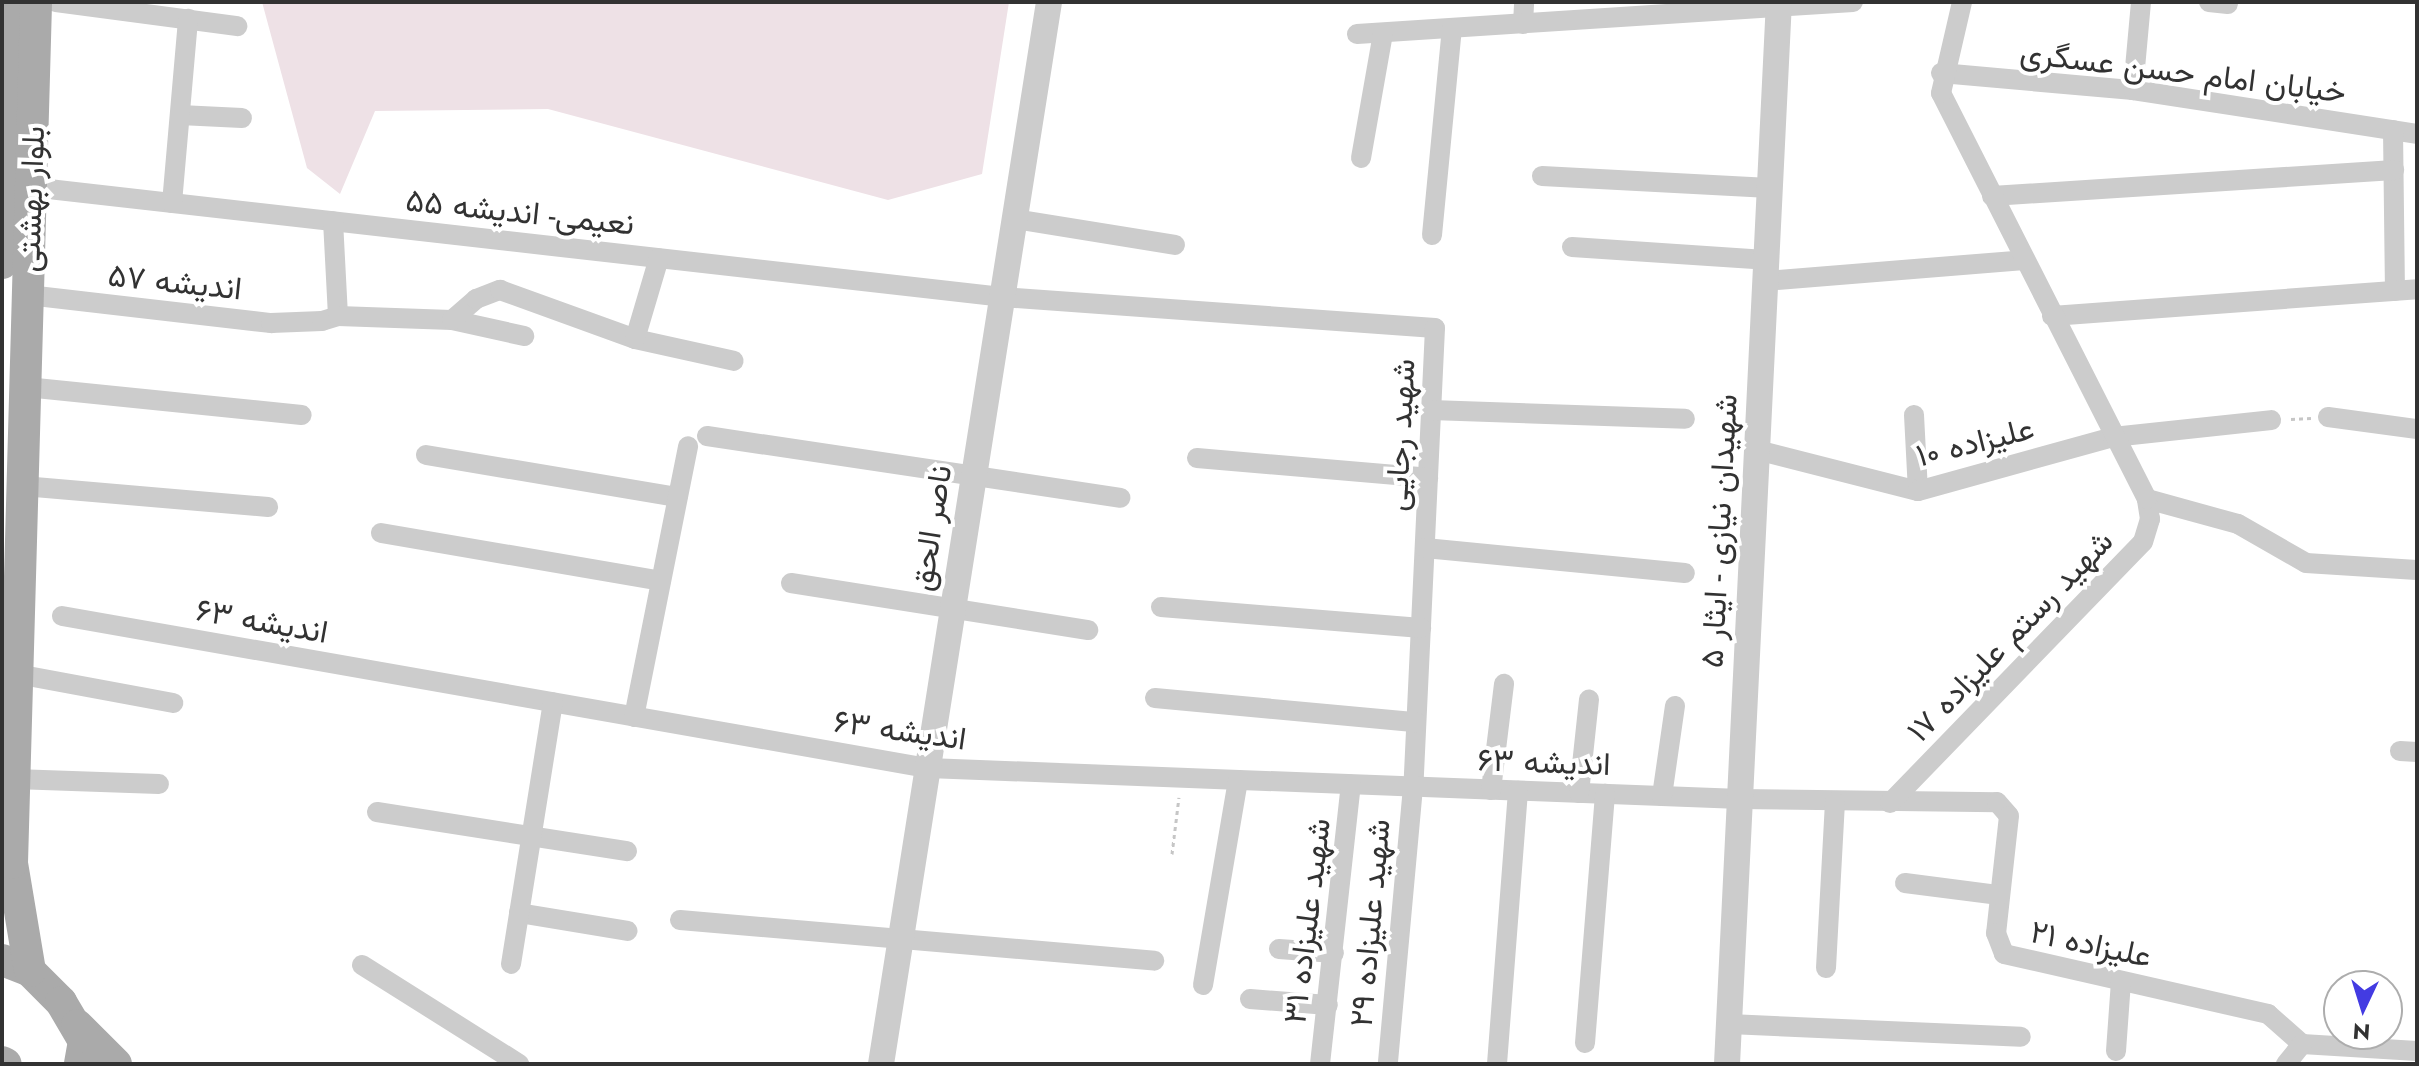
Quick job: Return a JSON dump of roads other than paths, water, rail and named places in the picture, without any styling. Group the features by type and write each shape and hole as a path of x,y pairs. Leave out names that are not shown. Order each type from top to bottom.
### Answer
{"main road":[{"name":"بلوار بهشتی","path":"16,966 10,918 36,2"},
{"name":"بلوار بهشتی","path":"2,263 7,20"},
{"path":"16,966 116,1064"},
{"path":"77,1025 85,1048 80,1064"}],"street":[{"path":"56,2 201,14 237,26"},
{"name":"ناصر الحق","path":"881,1064 1049,2"},
{"path":"1523,24 1524,2"},
{"path":"1357,34 1853,2"},
{"path":"1962,2 1941,73 1947,109 2147,499 2238,524 2306,563 2417,570"},
{"path":"2133,90 2141,2"},
{"name":"شهیدان نیازی - ایثار ۵","path":"1727,1064 1779,6"},
{"path":"172,203 180,115 201,14"},
{"path":"1432,235 1452,29"},
{"path":"1361,158 1383,33"},
{"name":"خیابان امام حسن عسگری","path":"1941,73 2133,90 2417,134"},
{"path":"180,115 242,118"},
{"path":"2393,130 2395,291"},
{"path":"1992,196 2394,170"},
{"path":"1542,176 1770,188"},
{"name":"نعیمی- اندیشه ۵۵","path":"31,187 1002,297"},
{"path":"1015,219 1175,245"},
{"path":"333,221 338,316 452,320 524,336"},
{"path":"1572,247 1766,271 2024,260"},
{"path":"635,339 659,258"},
{"path":"2052,316 2417,289"},
{"path":"452,320 476,299 500,290 635,339 734,361"},
{"name":"اندیشه ۵۷","path":"28,295 315,323 338,316"},
{"name":"شهید رجایی","path":"1002,297 1424,324 1435,328 1413,787"},
{"path":"26,387 302,415"},
{"path":"1431,410 1685,419"},
{"path":"1914,415 1918,491"},
{"path":"2328,417 2417,429"},
{"name":"علیزاده ۱۰","path":"1757,450 1918,491 2113,437 2271,420"},
{"path":"634,717 678,497 698,441 1120,498"},
{"path":"426,455 678,497"},
{"path":"1197,458 1428,478"},
{"path":"23,486 268,507"},
{"name":"۱۷ شهید رستم علیزاده","path":"1890,803 2143,542 2150,519 2147,499"},
{"path":"381,533 661,581"},
{"path":"1425,548 1685,573"},
{"path":"791,583 953,606 1088,630"},
{"path":"1161,607 1421,628"},
{"name":"اندیشه ۶۳","path":"62,616 928,768 1740,799"},
{"path":"17,674 173,703"},
{"path":"1491,790 1504,684"},
{"path":"1155,698 1416,722"},
{"path":"1579,793 1589,700"},
{"path":"511,964 553,702"},
{"path":"1662,796 1675,706"},
{"path":"14,779 159,784"},
{"path":"1203,985 1238,780"},
{"name":"شهید علیزاده ۳۱","path":"1320,1064 1351,785"},
{"name":"شهید علیزاده ۲۹","path":"1388,1064 1413,787"},
{"path":"1497,1064 1518,791"},
{"path":"1585,1043 1605,794"},
{"name":"علیزاده ۲۱","path":"1740,799 2005,805 2009,816 1997,940 2004,954 2268,1014 2302,1044"},
{"path":"1826,968 1835,802"},
{"path":"377,812 627,851"},
{"path":"1905,883 1999,895"},
{"path":"519,913 628,931"},
{"path":"680,920 901,943 1154,961"},
{"path":"1279,949 1334,953"},
{"path":"362,965 505,1061"},
{"path":"2116,1051 2121,981"},
{"path":"1250,999 1328,1005"},
{"path":"1729,1024 2021,1037"},
{"path":"2286,1064 2302,1044 2417,1051"}]}
